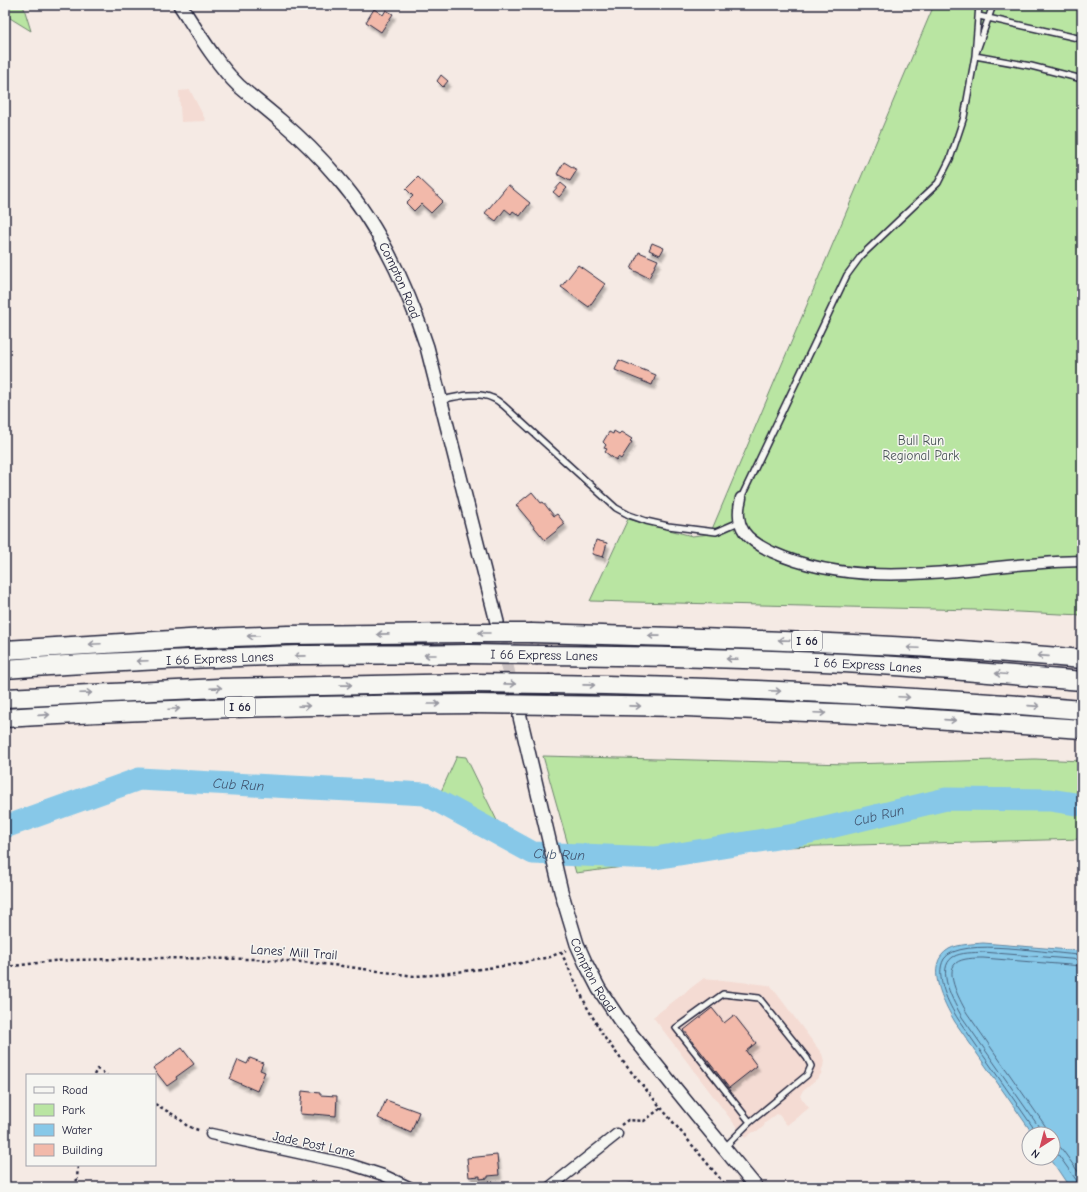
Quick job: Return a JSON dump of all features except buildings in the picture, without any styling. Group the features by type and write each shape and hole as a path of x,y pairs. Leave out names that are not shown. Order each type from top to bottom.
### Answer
{"highway":[{"name":"I 66","path":"5,650 205,638 288,635 532,633 810,641 1082,659"},
{"name":"I 66 Express Lanes","path":"5,669 133,661 303,655 469,654 657,656 969,671 1082,681"},
{"path":"5,698 218,688 471,683 635,686 794,692 910,698 1082,710"},
{"name":"I 66","path":"5,718 200,708 475,704 686,707 857,714 1082,729"}],"street":[{"name":"Compton Road","path":"180,5 211,51 238,85 314,151 338,178 363,210 383,242 417,315 428,347 496,622"},
{"path":"741,498 738,513 739,522 743,531 747,535 765,548 801,563 822,569 880,574 913,574 1082,561"},
{"name":"Compton Road","path":"520,717 561,891 577,944 585,962 599,989 619,1019 756,1187"},
{"name":"Jade Post Lane","path":"211,1134 349,1164 383,1175 409,1187"},
{"path":"550,1187 617,1134"}],"lane":[{"path":"741,498 847,275 861,256 938,183 950,159 964,117 975,56 979,5"},
{"path":"975,56 993,5"},
{"path":"979,16 1082,39"},
{"path":"975,56 1031,66 1082,79"},
{"path":"441,400 474,395 492,397 503,405 616,508 629,515 668,526 716,532 739,522"},
{"path":"724,1148 750,1122 807,1075 811,1066 807,1058 759,998 723,994 676,1028 750,1122"}],"path":[{"name":"Lanes' Mill Trail","path":"5,967 73,960 157,958 254,959 342,966 414,976 434,975 512,965 550,956 577,944"},
{"path":"561,952 586,1007 604,1037 660,1108 727,1187"},
{"path":"94,1074 97,1069 106,1074"},
{"path":"156,1105 179,1118 186,1126 211,1134"},
{"path":"617,1134 614,1131 628,1120 644,1121 660,1108"},
{"path":"75,1187 78,1166"}],"shaded area":[{"path":"190,90 206,121 181,122 179,91"},
{"path":"704,978 771,986 822,1054 824,1061 821,1074 803,1090 800,1096 809,1108 787,1125 777,1114 765,1123 764,1126 757,1132 753,1132 745,1138 653,1017"}],"green space":[{"path":"5,5 23,5 31,31 5,15"},
{"name":"Bull Run Regional Park","path":"934,5 1082,5 1082,615 975,610 590,601 628,519 692,536 710,534"},
{"path":"457,756 466,757 503,833 434,807"},
{"path":"543,756 847,764 1035,759 1082,761 1082,839 782,847 576,873"}],"water":[{"path":"983,943 1082,951 1082,1187 1071,1187 1055,1166 1061,1166 1061,1126 1027,1126 955,1022 941,995 938,984 937,964 941,956 949,949 961,945"}],"waterway":[{"name":"Cub Run","path":"5,827 139,779 425,794 533,853 655,858 801,834 946,799 1050,800 1082,805"}],"tunnel":[{"path":"497,625 518,711"}]}
